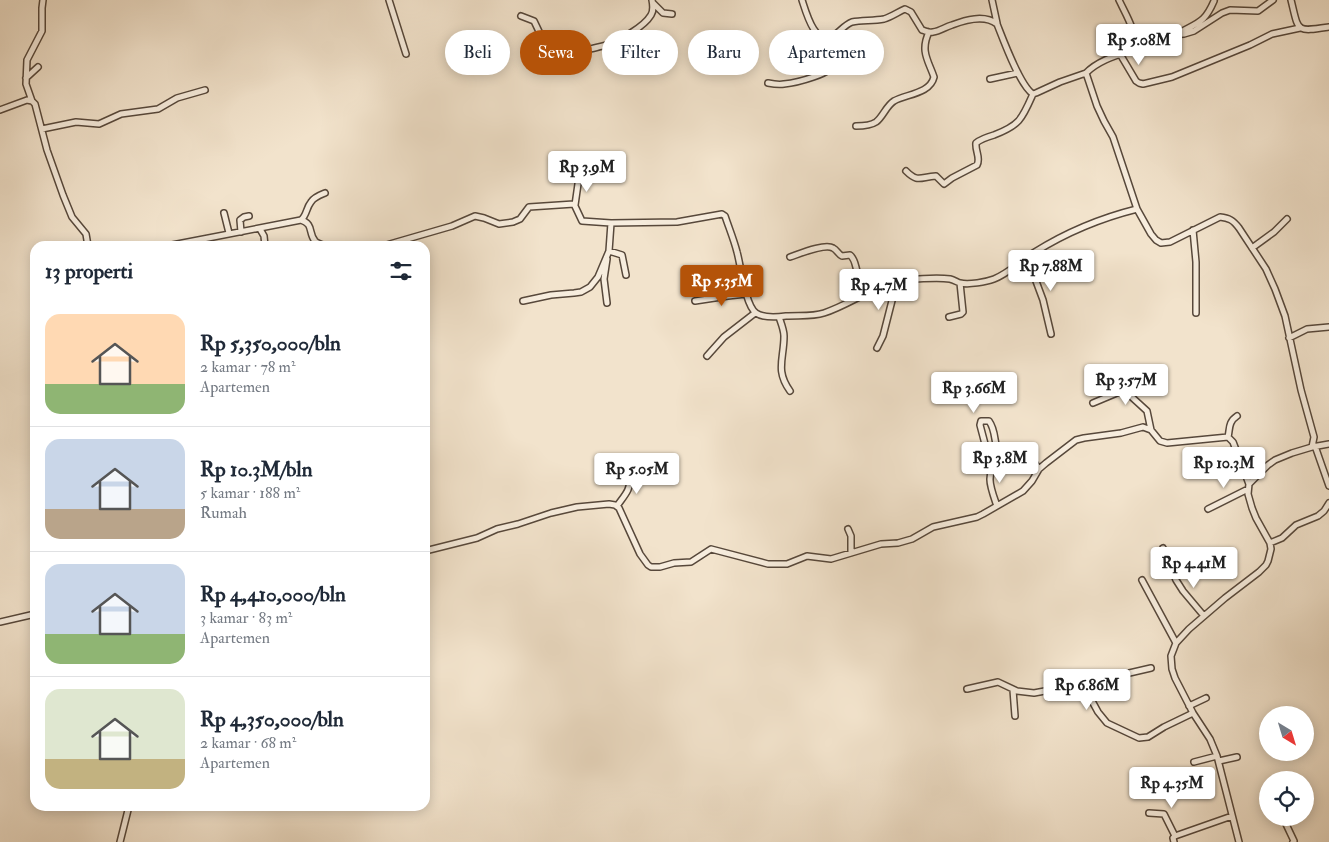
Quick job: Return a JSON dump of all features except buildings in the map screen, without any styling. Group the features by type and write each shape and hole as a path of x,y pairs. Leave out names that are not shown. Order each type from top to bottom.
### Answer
{"street":[{"path":"43,0 43,28 27,60 27,88 32,101 38,109 48,150 67,205 72,217 84,230 87,241"},
{"path":"388,0 406,54"},
{"path":"802,0 815,30"},
{"path":"992,0 997,24 1013,63 1028,90 1033,94"},
{"path":"1119,0 1134,34 1136,41 1135,49"},
{"path":"906,171 916,179 936,176 944,184 978,165 976,143 1008,129 1020,120 1033,94 1086,72 1092,66 1108,58 1170,35 1194,31 1222,13 1230,10 1258,11 1273,0"},
{"path":"1291,0 1295,21 1300,28"},
{"path":"1178,34 1207,16 1214,1"},
{"path":"653,2 663,13 672,14"},
{"path":"521,16 534,21 544,42 558,48 568,60 572,61 578,58 585,50 614,42 634,30 651,15 653,2"},
{"path":"842,30 853,22 884,19 905,9 911,12 922,30 929,32 937,31 965,20 980,18 997,24"},
{"path":"1120,54 1136,81 1143,84 1183,73 1272,34 1300,28 1308,30 1329,27"},
{"path":"856,126 876,122 894,101 916,93 930,85 934,77 925,53 925,40 929,32"},
{"path":"26,78 38,67"},
{"path":"1086,72 1097,106 1113,137 1136,210 1156,240 1161,243 1170,242 1220,217 1229,218 1239,228 1266,269 1285,316 1301,390 1314,438 1313,447 1329,486"},
{"path":"990,79 1018,73"},
{"path":"768,83 797,82 816,75"},
{"path":"42,129 76,122 98,124 121,114 158,109 178,98 205,90"},
{"path":"0,110 22,102 32,101"},
{"path":"578,177 575,205 582,221 611,223 677,222 724,214 750,304 755,313 763,316 779,317 823,314 874,289 897,281 950,279 960,283 985,281 1004,274 1056,239 1117,214 1136,210"},
{"path":"191,241 301,220 306,214 311,201 325,193"},
{"path":"400,241 452,226 475,216 499,224 519,220 529,207 575,205"},
{"path":"224,213 229,233"},
{"path":"241,232 240,220 249,216"},
{"path":"1252,248 1274,232 1287,219"},
{"path":"301,220 309,224 315,241"},
{"path":"607,303 604,278 611,223"},
{"path":"260,229 264,241"},
{"path":"1193,230 1196,262 1196,313"},
{"path":"790,257 827,247 834,248 842,256 850,255 853,257 858,275 869,293"},
{"path":"608,252 622,255 626,275"},
{"path":"523,301 586,290 596,281 608,252"},
{"path":"1027,257 1043,300 1051,334"},
{"path":"877,348 897,281"},
{"path":"949,317 963,312 960,283"},
{"path":"695,301 746,294"},
{"path":"707,356 724,337 755,313"},
{"path":"779,317 784,334 781,374 790,391"},
{"path":"1290,338 1307,329 1329,327"},
{"path":"1118,379 1124,390 1147,411 1151,430 1160,441 1168,443 1228,437"},
{"path":"1093,403 1124,390"},
{"path":"1228,437 1232,420 1237,416"},
{"path":"999,455 994,440 995,433 991,425 988,421 981,422 980,425 985,444 991,453 994,455 1028,456 1039,469"},
{"path":"430,551 477,538 497,529 551,513 609,504 617,506 620,510 643,560 655,568 674,563 691,562 711,550 761,562 785,564 806,556 831,559 881,544 898,543 912,539 933,526 977,517 1028,487 1039,469 1076,440 1143,427 1151,430"},
{"path":"1228,437 1233,442 1249,486 1248,494 1256,518 1270,543 1270,554 1263,568 1204,616 1176,643 1171,656 1172,669 1189,706 1210,739 1218,759 1239,842"},
{"path":"1208,509 1249,486 1275,460 1292,453 1329,444"},
{"path":"997,506 989,480 994,463 999,455"},
{"path":"617,506 628,490 629,478"},
{"path":"1270,543 1282,538 1296,526 1318,516 1329,503"},
{"path":"848,529 851,536 851,553"},
{"path":"1163,548 1176,580 1204,616"},
{"path":"1142,580 1176,643"},
{"path":"0,622 30,615"},
{"path":"1086,690 1112,677 1151,668"},
{"path":"967,689 998,682 1013,690 1039,692 1078,685 1086,690 1098,712 1107,723 1139,738 1148,737 1169,724 1193,713"},
{"path":"1013,690 1015,716"},
{"path":"1189,706 1206,698"},
{"path":"1194,762 1237,757"},
{"path":"120,842 128,811"},
{"path":"1149,813 1164,814 1175,836 1173,838 1174,842"},
{"path":"1175,836 1232,816"},
{"path":"1286,826 1293,842"}]}
